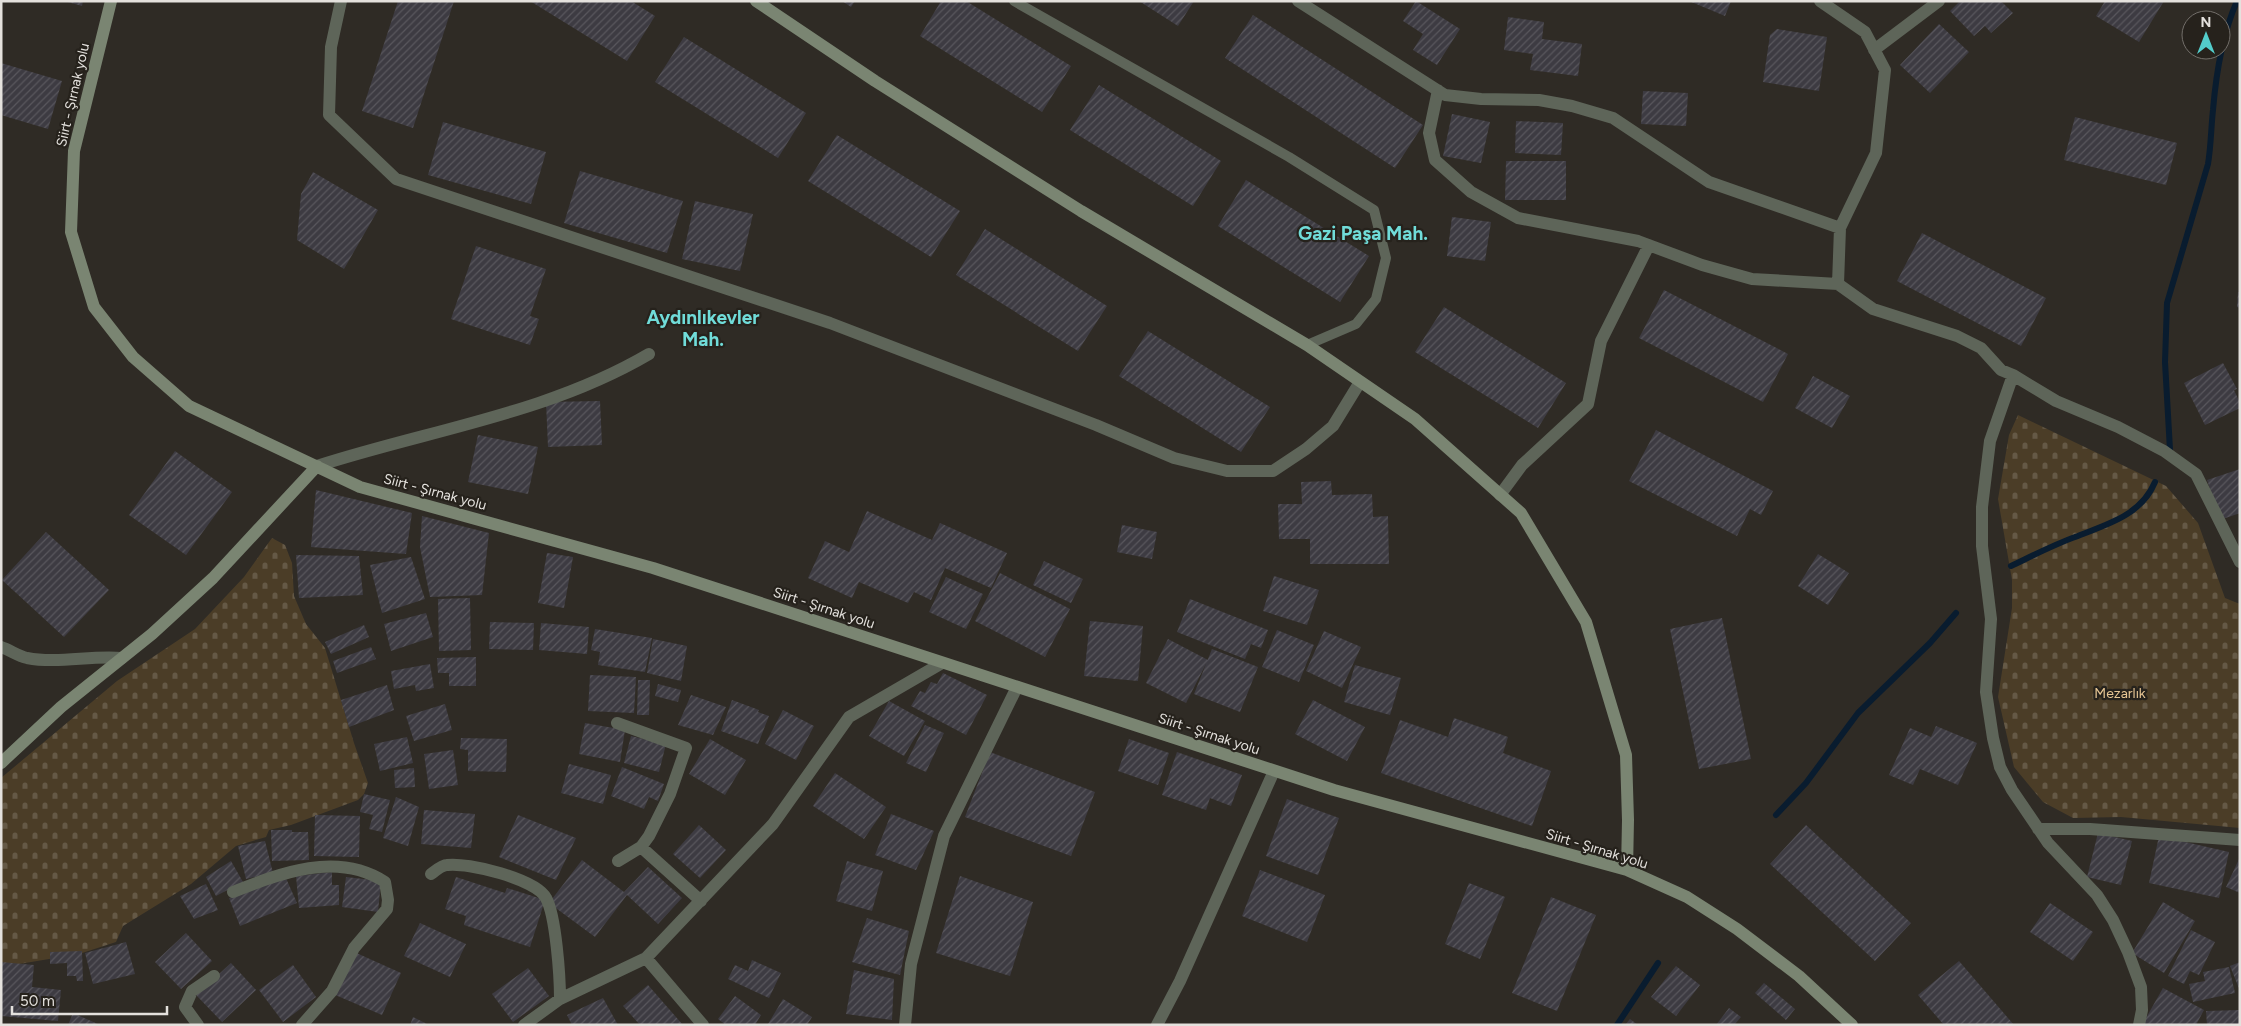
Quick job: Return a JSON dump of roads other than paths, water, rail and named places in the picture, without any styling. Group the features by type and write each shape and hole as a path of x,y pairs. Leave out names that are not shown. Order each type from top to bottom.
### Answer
{"street":[{"name":"Siirt - Şırnak yolu","path":"111,1 74,151 71,232 94,307 133,358 189,406 360,487 653,568 1334,790 1627,870 1687,897 1737,929 1799,976 1852,1025"},
{"path":"341,1 331,47 329,114 396,179 830,323 1096,425 1174,458 1226,471 1273,471 1306,449 1333,426 1360,382"},
{"path":"756,1 875,81 1081,211 1307,345 1414,419 1521,513 1586,622 1626,755 1627,870"},
{"path":"1298,1 1445,95 1481,99 1540,100 1572,106 1613,118 1709,182 1840,228"},
{"path":"1820,1 1865,32 1885,70 1876,153 1840,228 1838,284"},
{"path":"1874,50 1939,1"},
{"path":"1438,90 1429,133 1435,160 1471,192 1518,218 1649,245 1702,265 1752,279 1838,284 1873,309 1957,336 1981,348 2001,370 2013,375 2056,401 2118,427 2164,451 2196,474 2240,562"},
{"path":"1500,495 1522,465 1588,404 1602,341 1649,245"},
{"path":"1,763 61,707 152,634 213,578 317,466 461,428 541,403 624,368 649,354"},
{"path":"2013,375 1990,441 1982,507 1982,546 1991,619 1986,692 2000,767 2012,790 2048,843 2097,895 2113,920 2128,952 2141,987 2142,1010 2139,1025"},
{"path":"1,648 25,658 50,660 122,658"},
{"path":"524,1025 560,999 646,958 773,824 849,717 942,663"},
{"path":"905,1025 911,964 944,836 1017,687"},
{"path":"617,723 686,748 670,794 641,847 618,861"},
{"path":"1157,1025 1180,981 1274,771"},
{"path":"2038,829 2090,829 2240,840"},
{"path":"641,847 701,901"},
{"path":"431,874 446,864 492,871 533,886 546,896 552,913 560,976 560,999"},
{"path":"233,892 288,871 312,867 335,866 373,874 385,882 388,900 387,910 354,948 332,991 302,1025"},
{"path":"646,958 703,1025"},
{"path":"198,1025 185,1007 192,991 214,976"}],"lane":[{"path":"1014,1 1289,157 1374,210 1386,258 1376,299 1356,324 1307,345"}],"waterway":[{"path":"2170,450 2165,362 2167,303 2208,164 2218,69 2227,27 2237,1"},
{"path":"2011,566 2121,518 2141,503 2149,494 2155,482"},
{"path":"1776,815 1806,783 1858,713 1930,643 1956,613"},
{"path":"1617,1025 1658,963"}],"district":[{"name":"Gazi Paşa Mah.","path":"1363,233"},
{"name":"Aydınlıkevler Mah.","path":"703,328"}],"park label":[{"name":"Mezarlık","path":"2120,693"}]}
